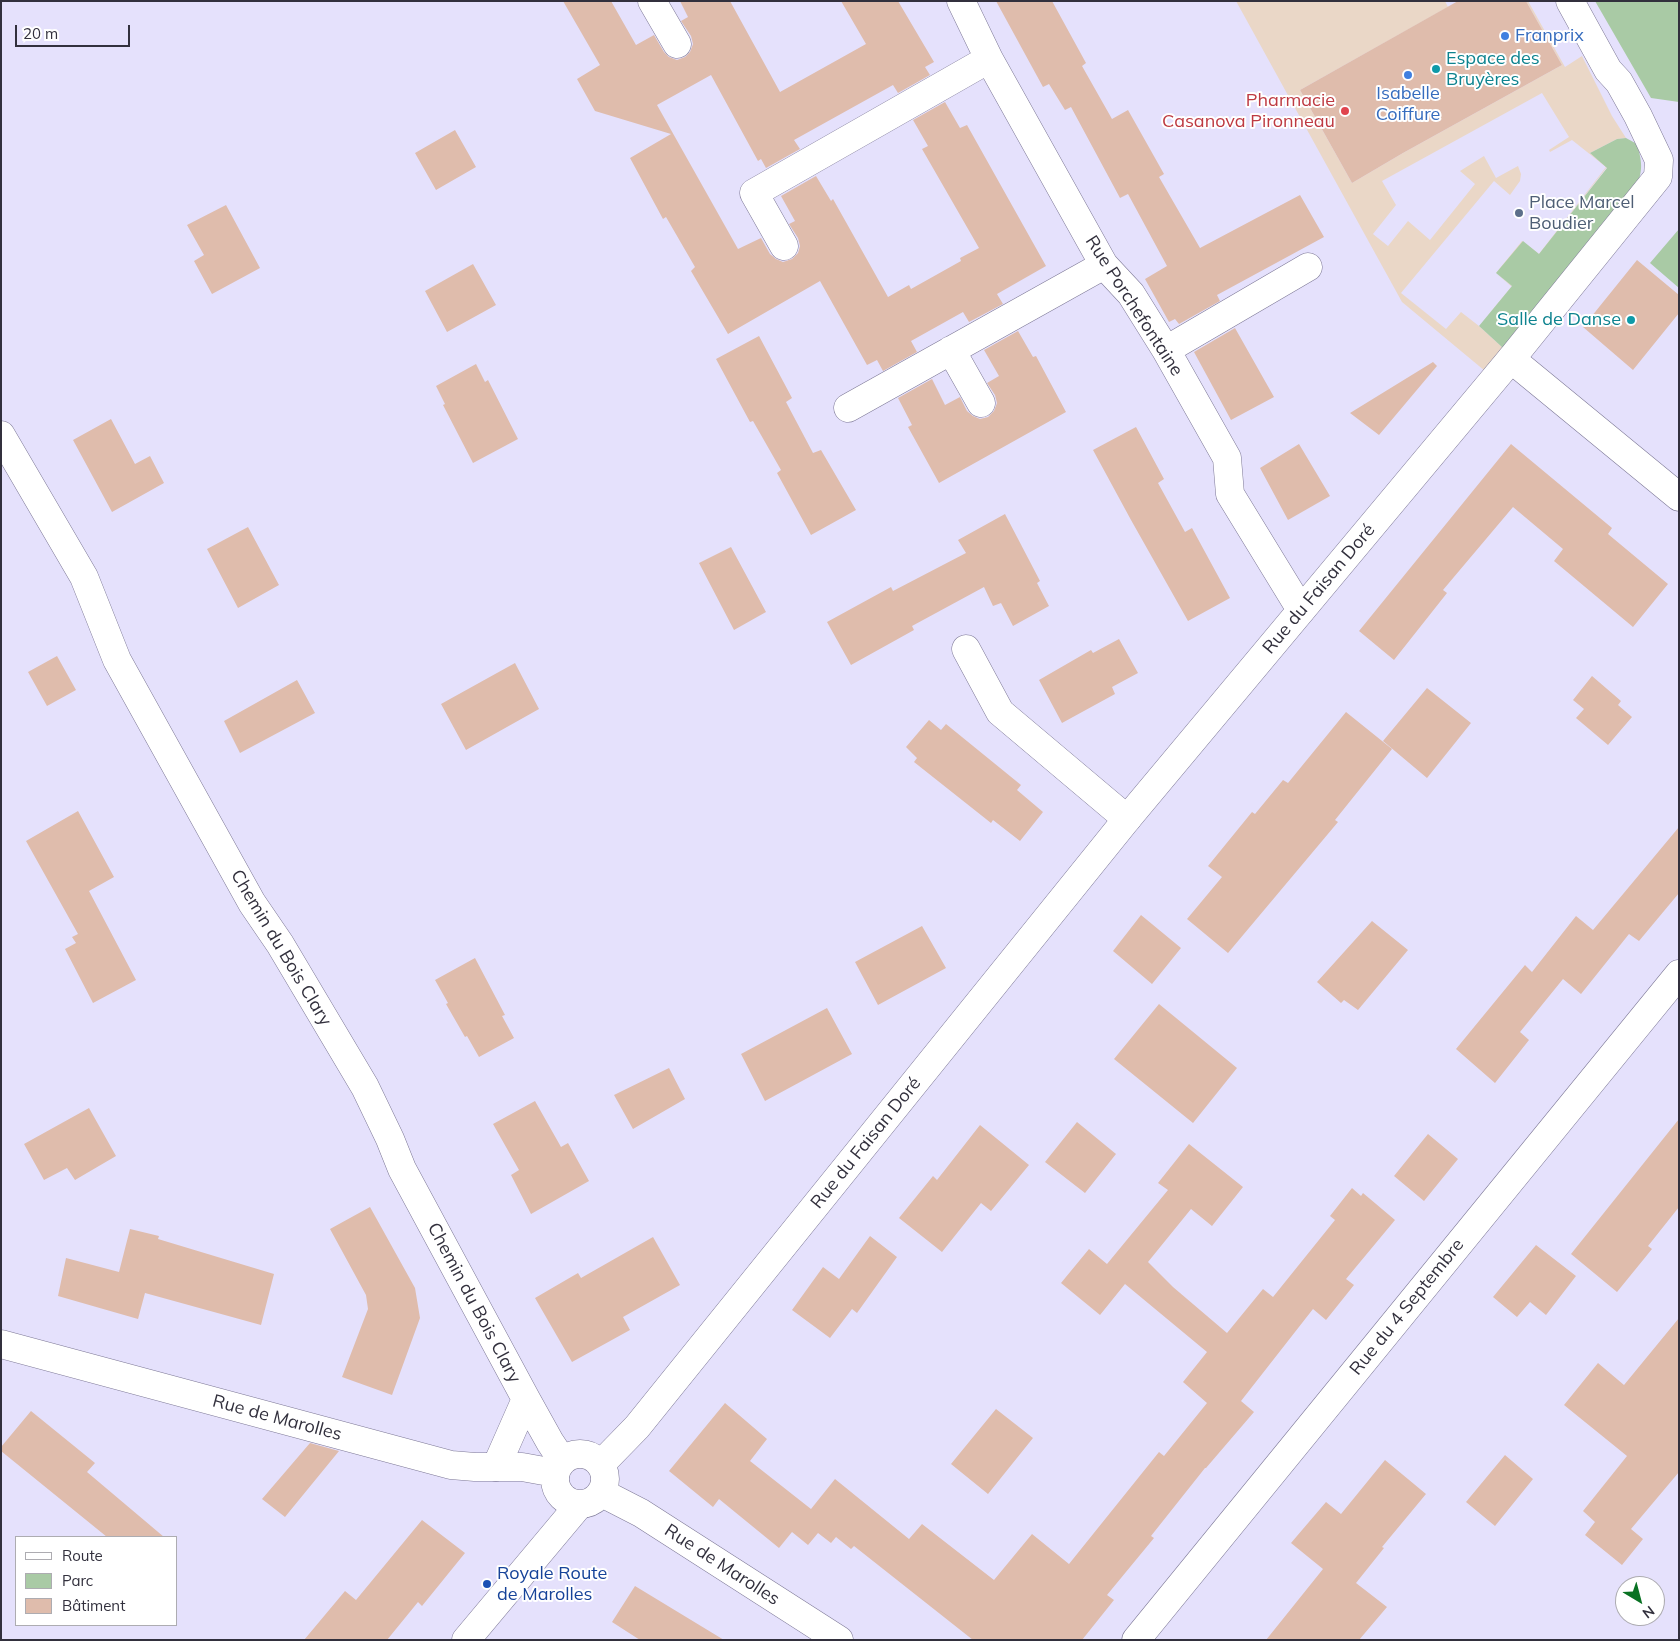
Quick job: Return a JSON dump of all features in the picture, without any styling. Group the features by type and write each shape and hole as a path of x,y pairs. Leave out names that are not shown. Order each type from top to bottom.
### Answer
{"street":[{"path":"652,1 677,44"},
{"name":"Rue Porchefontaine","path":"961,1 990,59 1104,265 1131,294 1166,350 1227,458 1230,494 1301,610"},
{"path":"1570,1 1608,70 1619,82 1638,116 1659,160 1658,177 1511,359 1679,497"},
{"path":"784,246 754,193 990,59"},
{"path":"848,408 1104,265"},
{"path":"1166,350 1308,267"},
{"path":"951,350 981,403"},
{"name":"Rue du Faisan Doré","path":"601,1464 637,1427 1127,819 1511,359"},
{"name":"Chemin du Bois Clary","path":"1,434 84,577 117,660 252,903 280,944 365,1087 390,1139 402,1170 550,1442 559,1466"},
{"path":"966,649 1000,712 1127,819"},
{"name":"Rue du 4 Septembre","path":"1136,1640 1679,974"},
{"name":"Rue de Marolles","path":"1,1344 450,1465 496,1467 559,1466"},
{"path":"496,1467 526,1399"},
{"path":"466,1640 590,1499 606,1478 601,1464 590,1455 576,1454 559,1466 555,1488 564,1500 590,1499"},
{"name":"Rue de Marolles","path":"590,1499 641,1513 839,1640"}],"shaded area":[{"path":"1236,1 1445,1 1448,7 1300,90 1352,183 1562,65 1526,1 1528,1 1565,67 1582,56 1612,116 1626,138 1617,139 1590,153 1607,167 1539,255 1496,273 1522,241 1539,254 1606,167 1572,140 1550,152 1549,150 1569,137 1542,93 1382,181 1396,205 1373,234 1388,246 1408,221 1430,240 1475,184 1460,171 1484,156 1496,178 1518,166 1521,174 1520,181 1510,195 1494,181 1401,293 1446,329 1461,312 1503,348 1485,371 1402,302"}],"green space":[{"path":"1595,1 1679,1 1679,102 1651,98"},
{"path":"1626,138 1637,144 1640,156 1641,170 1637,186 1503,348 1479,326 1512,286 1496,273 1523,241 1539,254 1607,168 1590,153 1617,139"},
{"path":"1679,229 1679,288 1650,263"}],"building":[{"path":"563,1 611,1 636,45 654,35 664,52 669,57 677,60 685,57 690,52 693,44 691,36 681,21 688,17 680,1 730,1 780,92 866,44 841,1 898,1 934,62 925,67 930,75 898,93 893,85 794,140 800,149 766,168 761,159 758,161 711,75 657,105 738,249 761,238 770,254 776,259 783,262 792,259 798,253 800,246 798,238 789,224 795,221 781,196 816,176 831,201 833,199 888,297 909,285 911,289 961,261 960,258 979,248 922,149 928,146 913,120 945,102 960,128 967,125 1046,266 997,294 1003,304 969,322 963,312 911,341 917,352 883,371 877,360 867,365 820,281 728,334 691,271 695,267 666,217 663,219 630,158 671,134 595,111 577,79 600,65"},
{"path":"996,1 1052,1 1086,63 1082,66 1112,119 1128,110 1164,174 1159,177 1200,248 1300,195 1324,237 1217,295 1220,301 1179,324 1175,319 1169,322 1145,279 1167,266 1128,194 1120,198 1071,107 1065,110 1049,84 1043,87"},
{"path":"1458,1 1526,1 1562,65 1352,183 1300,90"},
{"path":"455,130 476,167 436,190 415,153"},
{"path":"226,205 260,268 212,294 194,261 204,255 187,225"},
{"name":"Salle de Danse","path":"1637,260 1679,295 1679,313 1633,370 1583,327"},
{"path":"473,264 496,305 447,332 425,291"},
{"path":"1235,328 1274,397 1231,420 1194,352"},
{"path":"1018,331 1033,357 1036,356 1066,412 939,483 908,427 912,425 898,398 932,379 945,405 960,397 967,411 973,416 980,419 988,417 994,411 997,403 995,395 987,383 999,376 984,350"},
{"path":"759,336 792,398 786,402 813,453 821,450 856,510 811,535 777,473 781,470 753,421 750,422 716,359"},
{"path":"1433,362 1437,366 1379,435 1350,413"},
{"path":"476,364 485,382 488,380 518,439 473,463 443,405 445,404 436,386"},
{"path":"111,419 135,464 150,456 164,483 112,512 73,440"},
{"path":"1136,427 1164,479 1158,483 1185,532 1192,528 1230,598 1188,621 1093,450"},
{"path":"1299,444 1330,496 1288,520 1260,468"},
{"path":"1511,444 1612,528 1608,534 1668,584 1633,627 1554,561 1563,549 1513,507 1443,590 1447,593 1394,660 1359,631"},
{"path":"1005,514 1040,581 1037,583 1049,606 1013,626 1001,603 993,606 984,587 912,626 914,630 851,665 827,622 891,587 893,591 966,553 958,540"},
{"path":"248,527 279,585 238,608 207,549"},
{"path":"731,547 766,612 734,630 699,563"},
{"path":"1119,639 1138,673 1112,687 1115,694 1062,723 1039,680 1091,650 1093,653"},
{"path":"57,656 76,690 47,706 28,672"},
{"path":"515,663 539,709 466,750 441,704"},
{"path":"1592,676 1621,701 1618,705 1632,717 1608,745 1576,718 1584,709 1573,700"},
{"path":"297,680 315,713 240,753 224,721"},
{"path":"1427,688 1471,723 1427,778 1383,741"},
{"path":"1346,712 1392,749 1335,820 1338,822 1228,953 1187,919 1222,877 1208,866 1252,812 1255,814 1283,780 1288,783"},
{"path":"929,720 941,730 946,724 1021,785 1017,790 1043,812 1020,841 993,820 991,823 914,762 917,758 906,747"},
{"path":"78,811 114,877 89,891 136,980 93,1003 65,949 76,943 72,937 78,934 26,841"},
{"path":"1679,827 1679,893 1639,941 1629,934 1581,994 1563,979 1520,1032 1529,1040 1495,1083 1456,1049 1525,965 1532,972 1576,916 1593,930"},
{"path":"1141,915 1181,948 1152,984 1113,951"},
{"path":"1372,921 1408,950 1358,1010 1344,1000 1341,1003 1317,982"},
{"path":"922,926 946,968 878,1005 855,962"},
{"path":"475,958 505,1015 502,1016 514,1038 479,1057 446,1004 448,1003 435,980"},
{"path":"1159,1004 1237,1068 1193,1123 1114,1059"},
{"path":"827,1008 852,1054 765,1101 741,1054"},
{"path":"669,1068 685,1099 633,1129 614,1095"},
{"path":"535,1101 561,1147 568,1143 589,1181 531,1214 511,1175 519,1170 493,1124"},
{"path":"89,1108 116,1156 75,1180 67,1168 44,1180 24,1144"},
{"path":"1679,1119 1679,1207 1648,1246 1652,1249 1617,1292 1571,1254"},
{"path":"1077,1122 1116,1154 1085,1193 1045,1162"},
{"path":"980,1125 1029,1165 991,1211 981,1203 942,1252 899,1218 933,1176 937,1180"},
{"path":"1428,1134 1458,1159 1424,1201 1394,1176"},
{"path":"1189,1144 1243,1187 1212,1226 1191,1209 1148,1262 1173,1287 1227,1333 1263,1289 1273,1297 1335,1220 1330,1216 1352,1188 1361,1196 1363,1193 1395,1220 1346,1279 1354,1285 1326,1320 1313,1309 1241,1401 1254,1412 1205,1468 1151,1536 1154,1538 1107,1595 1114,1600 1082,1640 973,1640 854,1546 851,1549 836,1537 831,1543 818,1533 808,1545 792,1532 779,1548 719,1499 713,1507 669,1471 725,1403 767,1439 750,1461 811,1509 835,1479 909,1539 922,1524 994,1580 1032,1534 1069,1564 1159,1452 1164,1456 1207,1403 1183,1382 1207,1352 1125,1284 1100,1315 1061,1283 1089,1249 1107,1264 1168,1190 1158,1183"},
{"path":"370,1207 415,1288 420,1318 392,1395 342,1377 368,1309 366,1295 330,1229"},
{"path":"130,1229 159,1236 158,1239 274,1274 261,1325 145,1293 138,1319 58,1296 66,1258 119,1272"},
{"path":"870,1236 897,1257 857,1313 852,1309 830,1338 792,1310 823,1267 839,1279"},
{"path":"653,1237 680,1285 623,1317 630,1330 572,1362 535,1298 578,1273 581,1278"},
{"path":"1536,1245 1576,1276 1546,1315 1530,1302 1517,1317 1493,1297"},
{"path":"1679,1318 1679,1472 1631,1529 1643,1539 1622,1565 1585,1535 1595,1522 1583,1511 1627,1456 1564,1405 1598,1363 1624,1385"},
{"path":"996,1409 1033,1438 988,1494 951,1464"},
{"path":"31,1411 95,1463 87,1472 163,1536 106,1536 1,1451 1,1447"},
{"path":"310,1443 339,1451 285,1517 262,1499"},
{"path":"1505,1455 1533,1479 1495,1526 1466,1502"},
{"path":"1385,1460 1426,1494 1382,1547 1384,1548 1356,1583 1387,1607 1359,1640 1266,1640 1323,1569 1291,1543 1326,1502 1341,1514"},
{"path":"422,1520 465,1553 422,1606 418,1602 387,1640 304,1640 345,1591 356,1600"},
{"path":"635,1586 724,1640 640,1640 612,1622"}],"place":[{"name":"Franprix","path":"1505,36"},
{"name":"Espace des Bruyères","path":"1436,69"},
{"name":"Isabelle Coiffure","path":"1408,75"},
{"name":"Pharmacie Casanova Pironneau","path":"1345,111"},
{"name":"Place Marcel Boudier","path":"1519,213"},
{"name":"Salle de Danse","path":"1631,320"},
{"name":"Royale Route de Marolles","path":"487,1584"}]}
